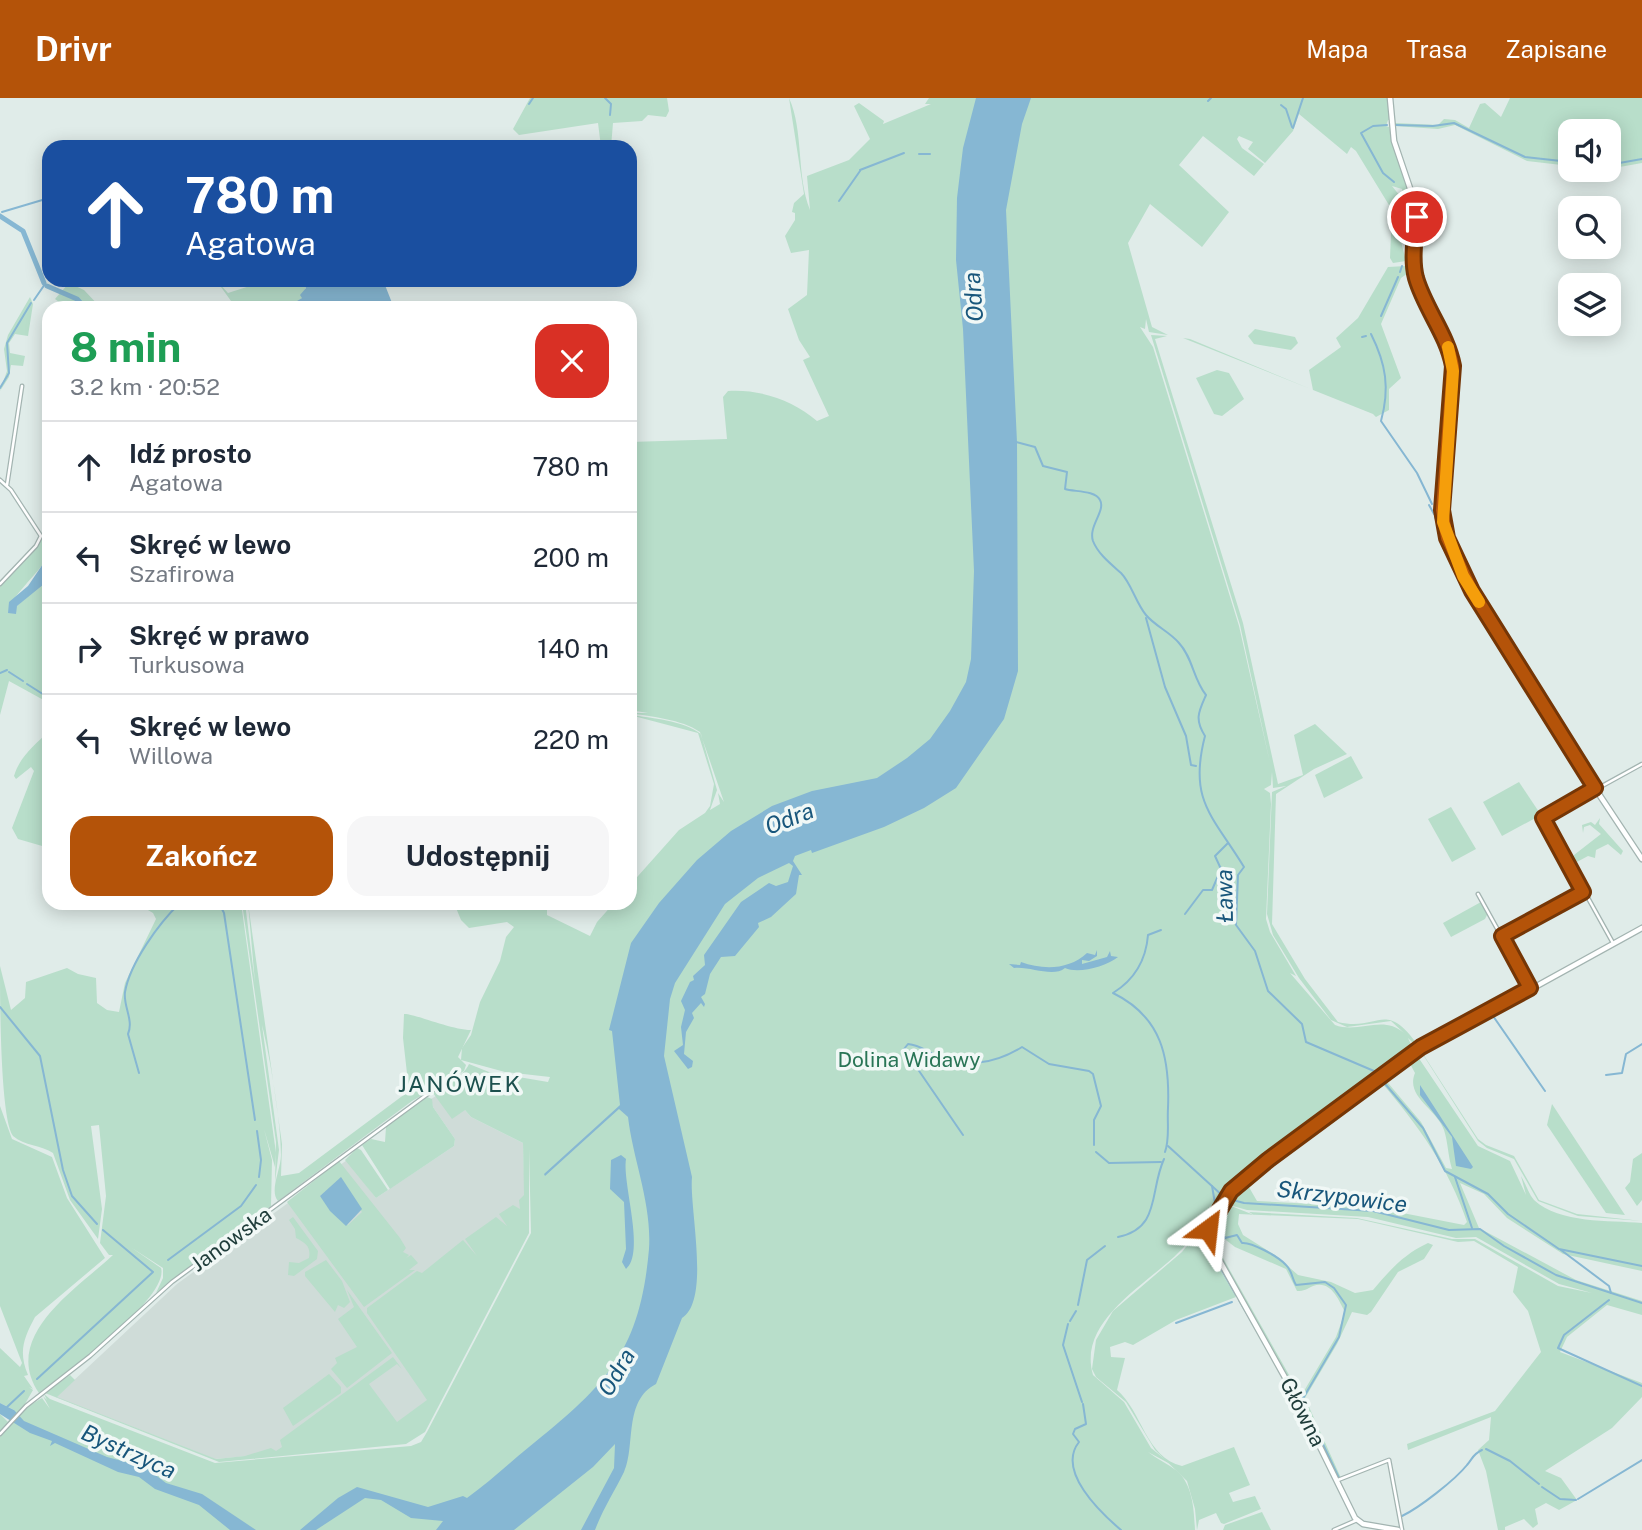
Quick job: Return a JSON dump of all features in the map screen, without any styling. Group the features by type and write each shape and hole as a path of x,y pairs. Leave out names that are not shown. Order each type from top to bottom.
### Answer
{"street":[{"path":"1390,98 1394,141 1415,203 1414,261 1417,281 1448,345 1453,366 1443,526 1463,576 1642,859"},
{"path":"7,485 22,386"},
{"path":"0,480 7,485 41,536 36,546 0,584"},
{"path":"1613,943 1542,817 1642,764"},
{"path":"1502,936 1583,892"},
{"path":"1478,894 1530,988 1642,928"},
{"name":"Główna","path":"1357,1520 1299,1403 1224,1268 1208,1234 1211,1221 1226,1198 1246,1177 1421,1047 1530,988"},
{"name":"Janowska","path":"1,1433 26,1406 90,1356 172,1282 443,1082"},
{"path":"1336,1481 1389,1460 1400,1530 1357,1520 1337,1530"}],"shaded area":[{"path":"436,1096 523,1143 526,1236 407,1441 215,1459 56,1397 177,1284 347,1160 376,1198 454,1146 455,1139 433,1107 431,1099"}],"green space":[{"path":"530,98 667,98 669,111 666,117 648,115 642,121 613,123 612,140 600,140 598,123 519,135 513,129"},
{"name":"Dolina Widawy","path":"789,98 797,124 803,182 810,210 807,176 849,160 870,139 854,106 859,103 884,121 883,124 931,104 925,104 929,98 1389,98 1390,120 1386,126 1389,127 1415,213 1411,262 1401,229 1408,212 1402,189 1392,186 1404,201 1398,230 1406,261 1393,263 1390,258 1392,210 1356,151 1351,147 1347,154 1299,114 1293,131 1265,163 1248,149 1253,142 1239,136 1237,139 1242,148 1264,164 1254,176 1203,136 1179,165 1229,212 1202,247 1150,204 1128,243 1152,327 1168,335 1149,332 1146,319 1145,329 1140,327 1153,347 1239,626 1270,763 1240,625 1151,335 1167,336 1155,339 1243,623 1278,784 1303,775 1294,735 1315,724 1347,754 1314,769 1276,794 1272,924 1305,979 1338,1022 1352,1024 1388,1020 1391,1021 1347,1027 1379,1024 1388,1025 1404,1033 1391,1021 1406,1031 1417,1044 1453,1025 1454,1028 1418,1048 1408,1038 1414,1051 1351,1097 1383,1077 1421,1122 1446,1168 1452,1169 1444,1130 1414,1089 1415,1073 1408,1060 1387,1074 1416,1054 1478,1146 1510,1161 1526,1195 1521,1176 1534,1200 1557,1213 1585,1219 1642,1223 1642,1271 1563,1254 1507,1218 1484,1194 1460,1183 1479,1228 1576,1280 1642,1301 1642,1315 1607,1305 1567,1337 1560,1352 1642,1383 1642,1397 1612,1428 1545,1471 1561,1478 1577,1500 1559,1510 1546,1503 1535,1509 1538,1524 1533,1528 1524,1519 1505,1527 1505,1530 1498,1530 1486,1471 1478,1450 1489,1440 1491,1417 1408,1450 1407,1444 1495,1411 1541,1352 1528,1311 1513,1292 1518,1267 1474,1241 1458,1242 1358,1219 1253,1215 1239,1214 1238,1224 1243,1235 1275,1255 1298,1275 1331,1282 1355,1293 1373,1290 1405,1257 1428,1243 1433,1245 1424,1259 1398,1272 1371,1312 1367,1315 1352,1312 1337,1344 1305,1398 1341,1478 1338,1479 1298,1397 1212,1245 1211,1226 1224,1199 1213,1215 1208,1213 1183,1248 1134,1290 1105,1320 1095,1337 1091,1355 1093,1375 1124,1402 1151,1448 1172,1465 1148,1452 1177,1471 1186,1483 1192,1498 1195,1530 0,1530 0,1437 4,1433 0,1432 0,1414 8,1422 14,1410 0,1403 0,1348 20,1367 22,1363 0,1306 0,1106 12,1139 52,1157 67,1198 105,1258 35,1317 25,1338 23,1352 28,1375 24,1376 33,1389 29,1387 33,1390 25,1404 27,1407 42,1398 50,1409 44,1394 50,1399 215,1463 411,1446 421,1442 531,1233 529,1149 529,1233 425,1432 406,1444 219,1462 45,1393 70,1375 75,1380 57,1397 216,1459 245,1456 271,1448 276,1451 282,1447 280,1440 393,1357 402,1369 397,1364 369,1384 397,1422 427,1400 367,1313 367,1308 417,1271 422,1273 463,1240 477,1256 465,1239 496,1217 507,1226 499,1214 513,1205 520,1209 519,1200 524,1195 523,1143 471,1117 465,1110 452,1119 433,1093 458,1077 469,1064 489,1072 548,1082 550,1077 505,1072 461,1060 462,1048 471,1035 480,1002 500,961 506,937 514,927 507,922 469,928 461,920 457,910 547,910 547,915 590,936 597,922 608,910 637,910 637,877 679,830 705,813 710,806 714,784 698,733 637,717 667,720 701,734 692,728 675,721 637,714 648,713 637,711 637,442 727,439 723,397 728,391 776,397 817,421 829,416 803,360 810,357 799,340 788,309 807,295 809,250 791,253 785,236 795,220 795,213 792,212 794,203 804,194","holes":["703,739 724,802 718,793 720,804 710,810 717,790","1272,772 1273,788 1286,786 1272,792 1267,914 1273,935 1299,978 1331,1020 1347,1027 1335,1025 1290,973 1296,976 1270,932 1266,919 1271,804 1270,793 1264,789 1271,785","1381,1082 1408,1114 1442,1165 1460,1202 1467,1222 1464,1225 1372,1207 1257,1201 1246,1182","1226,1204 1247,1210 1368,1217 1456,1238 1476,1237 1559,1284 1592,1293 1558,1286 1475,1239 1452,1239 1357,1218 1249,1212 1253,1215","1214,1231 1235,1247 1286,1269 1297,1291 1313,1286 1325,1286 1333,1292 1345,1312 1336,1337 1301,1396 1214,1242"]},
{"path":"1510,98 1642,98 1642,163 1621,167 1621,119 1558,119 1558,165 1527,161 1455,125 1438,129 1395,126 1395,123 1438,125 1444,119 1455,120 1469,128 1480,104 1485,103 1501,117"},
{"path":"1406,266 1411,271 1401,278 1381,324 1401,378 1389,389 1389,410 1376,417 1313,390 1309,370 1341,347 1336,338 1358,318 1388,267"},
{"path":"66,287 78,287 94,301 58,301 55,299"},
{"path":"221,287 228,293 247,287 306,287 298,301 231,301"},
{"path":"30,297 33,304 28,336 15,334 9,343 10,353 25,356 23,366 11,365 9,377 0,391 7,371 4,349 8,335"},
{"path":"1255,329 1295,337 1298,343 1291,350 1254,344 1248,336"},
{"path":"1183,338 1190,339 1313,390"},
{"path":"1217,370 1229,373 1244,399 1222,416 1214,414 1196,378"},
{"path":"42,535 42,564 13,600 9,613 42,581 42,699 9,681 0,715 0,587 38,546"},
{"path":"42,738 42,846 18,839 12,828 34,771 31,767 16,779 14,776 28,751"},
{"path":"1351,756 1363,778 1324,798 1315,775"},
{"path":"1519,782 1541,815 1502,836 1483,802"},
{"path":"1451,807 1476,849 1452,862 1428,819"},
{"path":"1600,818 1599,824 1623,851 1621,855 1608,844 1596,850 1595,858 1588,856 1575,863 1574,855 1601,834 1590,825 1584,827 1583,833 1582,825 1591,822 1595,825"},
{"path":"1481,902 1488,913 1485,919 1451,937 1443,923"},
{"path":"148,910 242,910 276,1153 275,1167 264,1129 272,1160 271,1206 156,1293 163,1278 163,1268 132,1248 161,1268 159,1281 149,1298 112,1335 39,1393 30,1372 29,1352 36,1333 64,1298 113,1255 109,1255 100,1243 106,1196 99,1125 91,1126 102,1209 98,1239 70,1200 53,1153 13,1136 5,1106 0,966 11,1010 25,998 26,982 67,968 96,978 97,1003 107,1010 119,1012 125,983 156,919"},
{"path":"243,910 246,910 255,983 249,910 273,1082 262,1025 279,1150 275,1182 276,1142"},
{"path":"404,1014 471,1030 458,1057 466,1065 464,1071 412,1101 278,1201 275,1186 281,1161 281,1141 278,1117 282,1144 281,1176 299,1173 409,1091 403,1038"},
{"path":"1420,1050 1424,1051 1423,1054 1478,1139 1514,1156 1539,1200 1577,1214 1642,1221 1578,1216 1538,1201 1514,1159 1487,1148 1478,1141"},
{"path":"427,1097 432,1099 433,1107 455,1139 454,1146 390,1189 362,1145 371,1139 385,1142 386,1127"},
{"path":"1552,1104 1625,1215 1606,1213 1547,1125"},
{"path":"357,1148 388,1190 376,1198 345,1160"},
{"path":"1642,1153 1642,1200 1637,1206 1625,1188 1630,1182 1633,1159"},
{"path":"339,1161 400,1238 406,1248 403,1252 409,1255 406,1258 411,1255 418,1263 409,1270 415,1270 364,1307 287,1202","holes":["338,1181 362,1212 348,1225 320,1196"]},
{"path":"293,1217 318,1251 317,1259 294,1276 288,1275 289,1262 299,1263 309,1258 309,1251 303,1242 296,1238 295,1229 289,1220"},
{"path":"1208,1219 1207,1240 1200,1247 1206,1245 1236,1297 1176,1320 1133,1345 1125,1342 1110,1347 1111,1357 1125,1358 1117,1390 1133,1410 1160,1454 1182,1466 1234,1447 1250,1485 1229,1493 1233,1502 1255,1496 1261,1509 1224,1524 1216,1513 1199,1520 1197,1530 1195,1509 1187,1481 1155,1450 1126,1402 1096,1377 1092,1369 1096,1340 1113,1311 1182,1252"},
{"path":"326,1260 342,1281 350,1302 344,1308 338,1305 335,1312 305,1276 305,1272"},
{"path":"347,1290 392,1353 347,1388 331,1369 337,1363 335,1358 357,1347 338,1319 354,1307"},
{"path":"329,1374 341,1387 341,1393 293,1426 283,1408"},
{"path":"1262,1512 1271,1530 1223,1530 1225,1525"}],"water":[{"name":"Odra","path":"976,98 1031,98 1022,124 1006,210 1017,442 1018,671 1004,719 956,788 924,808 884,827 812,853 811,850 795,856 793,861 802,875 799,875 796,894 771,917 758,923 759,927 735,956 721,957 710,974 705,994 701,997 704,1007 701,1003 692,1013 694,1018 686,1032 684,1054 693,1061 692,1067 688,1069 674,1051 683,1045 681,1027 685,1010 681,1001 690,982 694,980 693,976 705,965 704,955 741,902 769,883 776,886 788,882 793,866 789,863 758,878 725,904 675,983 670,999 664,1056 692,1177 697,1252 695,1293 691,1308 682,1318 656,1384 639,1401 624,1472 595,1530 581,1530 614,1468 615,1444 593,1467 514,1530 436,1530 443,1521 411,1518 381,1500 365,1498 316,1530 300,1530 338,1498 357,1487 428,1507 463,1496 467,1498 556,1425 598,1384 627,1341 637,1315 649,1249 648,1215 628,1117 619,1109 545,1176 544,1174 620,1105 612,1031 609,1030 631,943 659,903 697,860 731,831 772,806 812,791 877,778 930,739 966,682 971,659 974,571 963,329 956,260 957,198 963,148"},
{"path":"386,287 391,301 297,301 302,298 300,295 306,288"},
{"path":"42,565 42,586 17,606 16,614 8,613 9,602 28,586"},
{"path":"1097,950 1097,956 1089,961 1082,960 1082,964 1107,957 1110,951 1111,956 1118,957 1092,969 1065,968 1054,972 1014,968 1009,964 1020,965 1021,962 1056,967 1072,963 1087,953 1095,955"},
{"path":"1420,1085 1473,1167 1471,1169 1456,1166 1452,1137 1420,1095"},
{"path":"621,1155 626,1159 634,1233 632,1261 626,1269 622,1262 626,1249 624,1202 610,1189 611,1160"},
{"path":"341,1177 362,1209 346,1226 330,1211 320,1196"},
{"path":"0,1403 14,1410 24,1421 107,1457 145,1467 166,1483 202,1494 256,1530 230,1530 199,1505 155,1489 139,1477 118,1472 55,1443 50,1446 52,1441 30,1433 0,1414"}],"waterway":[{"path":"529,104 533,98"},
{"path":"605,98 611,104 610,115"},
{"path":"1208,101 1211,98"},
{"path":"1293,128 1303,98"},
{"path":"1281,105 1286,109 1292,127"},
{"path":"1396,125 1433,126 1454,123 1525,157 1558,161"},
{"path":"1387,125 1373,126 1361,133 1383,173 1394,182"},
{"path":"860,170 904,153"},
{"path":"919,154 930,154"},
{"path":"1621,163 1642,159"},
{"path":"839,201 860,171"},
{"path":"2,212 42,200"},
{"path":"0,216 23,231 42,278"},
{"path":"1400,272 1402,266"},
{"path":"1381,316 1398,277"},
{"path":"34,300 43,287"},
{"path":"49,287 79,301"},
{"path":"0,388 9,373 7,343 31,303"},
{"path":"1371,334 1385,376 1381,421 1417,473 1432,504"},
{"path":"1362,337 1366,336"},
{"name":"Ława","path":"1016,442 1035,447 1043,466 1067,472 1065,489 1089,493 1100,500 1101,509 1092,535 1095,546 1125,577 1146,615 1175,639 1187,655 1206,695 1199,715 1205,736 1201,758 1202,793 1214,820 1244,867 1238,875 1236,925 1255,951 1268,991 1302,1024 1306,1042 1374,1071 1423,1128 1445,1171 1488,1194 1508,1214 1559,1249 1642,1266"},
{"path":"1429,505 1434,514"},
{"path":"1435,517 1461,578 1508,657"},
{"path":"1146,618 1165,687 1186,736 1191,765 1196,766"},
{"path":"0,673 7,670"},
{"path":"9,672 23,681"},
{"path":"27,684 42,694"},
{"path":"1185,914 1203,890 1212,890 1221,869 1215,856 1228,843"},
{"path":"139,1073 128,1034 130,1024 125,992 146,944 173,910"},
{"path":"222,910 255,1120"},
{"path":"1161,930 1148,935 1145,953 1138,968 1133,976 1113,993 1143,1014 1160,1041 1168,1090 1168,1136 1165,1152"},
{"path":"0,1007 40,1056 63,1170 72,1196 97,1224"},
{"path":"1493,1016 1545,1091"},
{"path":"963,1135 904,1049 908,1044 945,1058 968,1063 990,1061 1022,1047 1049,1064 1089,1071 1093,1074 1101,1106 1094,1120 1094,1145"},
{"path":"1606,1075 1622,1073 1626,1054 1642,1044"},
{"path":"257,1131 261,1160 259,1177"},
{"name":"Skrzypowice","path":"1168,1146 1224,1197"},
{"path":"1096,1152 1109,1163 1161,1162"},
{"name":"Skrzypowice","path":"1118,1237 1141,1226 1147,1217 1164,1159"},
{"path":"1455,1177 1472,1228"},
{"path":"168,1260 241,1206 256,1185"},
{"path":"1212,1186 1216,1209"},
{"name":"Skrzypowice","path":"1229,1199 1244,1203 1373,1211 1449,1230 1480,1229 1504,1246 1556,1275 1642,1303"},
{"path":"1221,1214 1225,1218 1221,1230 1225,1238 1237,1235 1242,1243 1258,1247 1277,1258 1288,1267 1296,1285 1325,1282 1334,1288 1346,1305 1339,1337 1302,1400 1339,1478"},
{"path":"37,1379 153,1272 103,1230"},
{"path":"1203,1230 1208,1246 1236,1295"},
{"name":"Skrzypowice","path":"1078,1305 1087,1260 1105,1246"},
{"path":"1561,1250 1609,1286 1611,1293"},
{"path":"1239,1300 1253,1324"},
{"path":"1609,1300 1564,1335 1558,1348 1642,1386"},
{"path":"1176,1323 1232,1302"},
{"name":"Skrzypowice","path":"1070,1321 1076,1311"},
{"name":"Skrzypowice","path":"1068,1324 1063,1345 1082,1402"},
{"path":"7,1407 24,1391"},
{"name":"Skrzypowice","path":"1083,1404 1086,1424 1075,1429 1073,1434 1079,1442 1073,1453 1073,1466 1084,1490 1121,1530"},
{"path":"1486,1449 1510,1461 1539,1484"},
{"path":"1402,1516 1446,1486 1482,1450"},
{"path":"1578,1499 1642,1460"},
{"path":"1542,1487 1560,1499 1576,1500"}],"slow traffic":[{"path":"1448,347 1453,371 1443,522 1463,576 1479,602"}],"district":[{"name":"JANÓWEK","path":"460,1083"}],"route":[{"path":"1208,1229 1231,1191 1268,1160 1421,1047 1530,988 1502,936 1583,892 1543,818 1595,788 1463,576 1443,526 1453,366 1448,345 1415,273 1417,217"}],"water label":[{"name":"Bystrzyca","path":"129,1451"}]}
